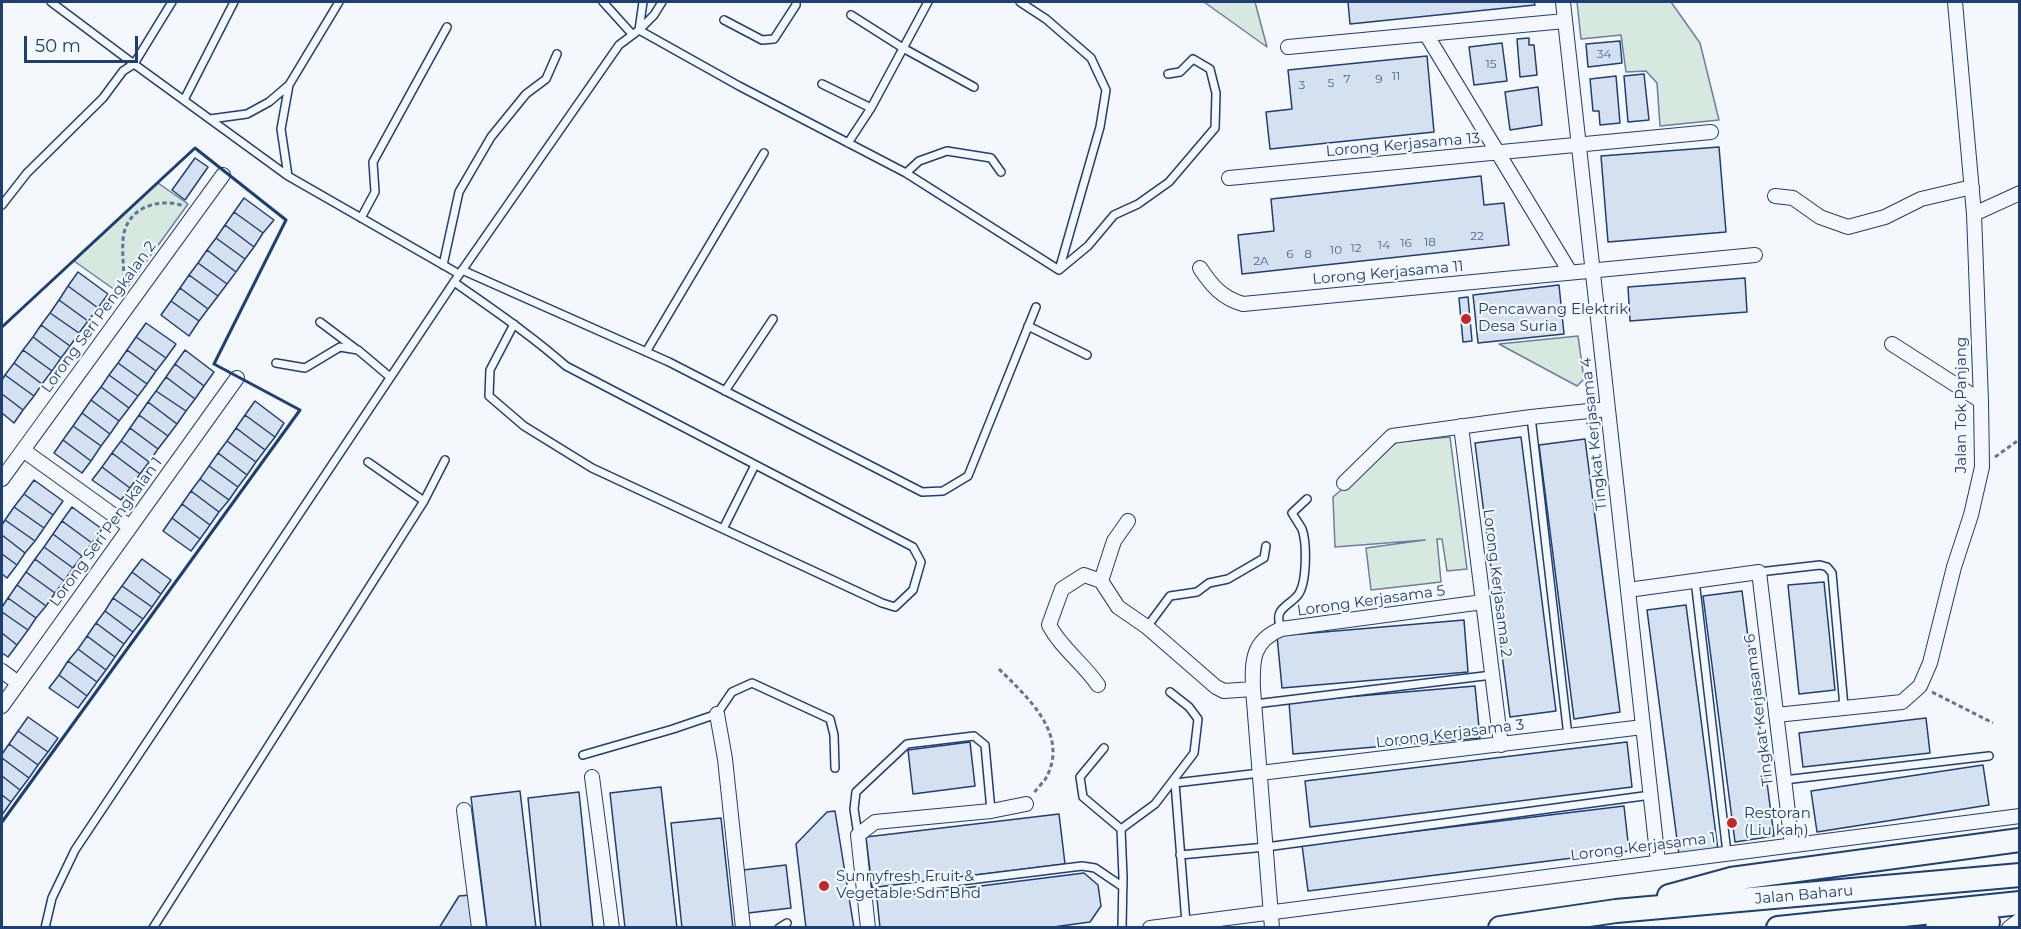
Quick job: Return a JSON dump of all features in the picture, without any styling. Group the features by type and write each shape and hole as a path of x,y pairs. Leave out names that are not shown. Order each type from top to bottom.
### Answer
{"highway":[{"path":"1616,911 1731,879 2019,840"},
{"name":"Jalan Baharu","path":"1500,927 1616,911 2019,875"},
{"name":"Jalan Baharu","path":"1778,927 2019,903"},
{"path":"1937,927 2019,919"}],"street":[{"name":"Tingkat Kerjasama 4","path":"1563,2 1658,862"},
{"name":"Jalan Tok Panjang","path":"1920,686 1930,663 1954,567 1971,515 1982,466 1974,214 1955,2"},
{"path":"1288,47 1565,21"},
{"path":"1426,34 1570,273"},
{"name":"Lorong Kerjasama 13","path":"1229,178 1711,132"},
{"name":"Lorong Seri Pengkalan 2","path":"2,479 223,175"},
{"path":"1775,196 1794,198 1820,217 1848,227 1885,217 1921,199 1972,187"},
{"path":"1974,214 2019,193"},
{"name":"Lorong Kerjasama 11","path":"1200,268 1221,295 1243,304 1755,255"},
{"path":"1892,344 1981,401"},
{"name":"Lorong Seri Pengkalan 1","path":"2,706 237,378"},
{"path":"1344,483 1392,436 1608,409"},
{"name":"Lorong Kerjasama 2","path":"1461,426 1501,745"},
{"path":"23,450 130,527"},
{"path":"1101,581 1114,541 1128,521"},
{"path":"1628,590 1759,572"},
{"name":"Tingkat Kerjasama 6","path":"1759,572 1792,845"},
{"path":"1098,685 1078,659 1057,640 1049,625 1062,589 1084,574 1101,581 1118,607 1147,627 1216,687 1224,691 1253,689 1272,927"},
{"name":"Lorong Kerjasama 5","path":"1253,689 1253,658 1257,648 1265,638 1281,629 1483,602"},
{"path":"2,671 18,683"},
{"path":"1776,715 1902,702 1920,686"},
{"path":"717,714 725,759 743,927"},
{"name":"Lorong Kerjasama 3","path":"1260,773 1643,727"},
{"path":"592,777 612,927"},
{"path":"868,927 858,835 875,822 991,811 1026,804"},
{"path":"464,810 479,927"},
{"name":"Lorong Kerjasama 1","path":"1150,927 2019,816"},
{"path":"2009,927 2019,919"}],"lane":[{"path":"51,2 288,176 443,265 646,352 922,492 943,491 968,476 1036,307"},
{"path":"2,205 27,173 103,98 123,71 134,64 172,2"},
{"path":"184,100 234,2"},
{"path":"210,119 248,114 269,102 289,85 339,2"},
{"path":"603,2 632,34"},
{"path":"639,30 643,2"},
{"path":"45,927 52,898 75,850 390,377 619,45 654,15 662,2"},
{"path":"724,20 762,40 774,39 796,2"},
{"path":"848,143 871,108 928,2"},
{"path":"1020,2 1046,19 1091,58 1106,90 1100,127 1059,270"},
{"path":"851,15 903,48 974,87"},
{"path":"361,218 375,192 373,162 447,27"},
{"path":"639,30 739,86 906,173 1059,270"},
{"path":"443,265 459,192 491,137 526,94 546,79 557,54"},
{"path":"1059,270 1088,246 1114,215 1138,204 1169,182 1215,128 1216,93 1210,69 1192,59 1180,72 1168,74"},
{"path":"822,84 871,108"},
{"path":"288,176 281,129 289,85"},
{"path":"906,173 919,161 947,151 991,158 1001,172"},
{"path":"646,352 764,153"},
{"path":"454,282 537,340 566,366 913,548 921,562 913,590 896,607 882,603 592,468 524,426 489,396 490,370 514,324"},
{"path":"725,391 773,319"},
{"path":"320,322 390,377"},
{"path":"1028,326 1087,355"},
{"path":"276,363 305,368 340,347 358,350"},
{"path":"1531,417 1568,736"},
{"path":"153,927 424,501 445,460"},
{"path":"368,462 424,501"},
{"path":"723,529 755,465"},
{"path":"1281,629 1278,622 1282,608 1298,594 1304,578 1306,552 1302,530 1292,513 1307,499"},
{"path":"1147,627 1170,596 1197,592 1209,583 1228,579 1264,558 1266,546"},
{"path":"1759,572 1820,566 1827,567 1832,573 1844,707"},
{"path":"1695,580 1727,853"},
{"path":"1255,704 1492,675"},
{"path":"582,755 717,714 732,692 752,683 830,719 834,735 835,768"},
{"path":"1121,829 1155,804 1194,753 1198,719 1190,707 1170,692"},
{"path":"858,835 854,809 856,792 907,744 974,736 985,745 991,811"},
{"path":"1104,748 1080,777 1083,797 1121,829 1122,927"},
{"path":"1784,780 1989,756"},
{"path":"1186,923 1174,783 1260,773"},
{"path":"1180,855 1266,847 1651,795"},
{"path":"864,892 1082,866 1095,868 1123,886"},
{"path":"779,927 787,923"}],"path":[{"path":"135,296 124,283 123,239 130,220 148,205 161,202 173,202 197,210"},
{"path":"1982,466 2019,439"},
{"path":"999,669 1044,718 1054,748 1046,777 1026,804"},
{"path":"1920,686 1993,723"}],"shaded area":[{"path":"1204,2 1255,2 1267,47"},
{"path":"1577,2 1671,2 1700,43 1719,120 1660,126 1657,83 1646,71 1626,72 1621,35 1581,39"},
{"path":"158,183 188,204 122,295 74,261"},
{"path":"1578,336 1584,379 1577,386 1499,344"},
{"path":"1450,437 1467,569 1447,571 1442,539 1437,539 1441,582 1371,590 1366,548 1425,540 1335,547 1333,497 1397,442"}],"building":[{"path":"1348,2 1534,2 1535,5 1350,24"},
{"path":"1529,38 1529,45 1534,45 1537,75 1520,77 1517,39"},
{"path":"1620,41 1622,63 1588,67 1586,44"},
{"path":"1502,43 1507,81 1474,85 1469,47"},
{"path":"1427,56 1434,132 1270,149 1266,112 1292,109 1288,70"},
{"path":"1644,74 1649,120 1628,122 1624,76"},
{"path":"1616,76 1620,123 1600,125 1599,111 1593,111 1590,79"},
{"path":"1538,87 1542,125 1510,130 1505,92"},
{"path":"1719,147 1726,232 1608,242 1601,156"},
{"path":"195,158 208,167 185,200 172,190"},
{"path":"1481,176 1484,205 1504,203 1509,245 1242,274 1238,235 1274,231 1271,199"},
{"path":"244,198 274,220 263,233 234,212"},
{"path":"234,212 263,233 254,247 225,225"},
{"path":"225,225 254,247 245,259 216,238"},
{"path":"216,238 245,259 236,272 207,250"},
{"path":"207,250 236,272 227,284 198,263"},
{"path":"198,263 227,284 218,296 189,275"},
{"path":"78,272 108,294 98,308 68,286"},
{"path":"189,275 218,296 208,309 180,288"},
{"path":"1745,278 1747,312 1630,321 1628,287"},
{"path":"1559,285 1564,334 1478,343 1473,295"},
{"path":"68,286 98,308 88,321 59,300"},
{"path":"180,288 208,309 199,321 171,301"},
{"name":"Pencawang Elektrik Desa Suria","path":"1468,297 1472,341 1463,342 1459,298"},
{"path":"59,300 88,321 79,333 50,313"},
{"path":"171,301 199,321 189,336 161,315"},
{"path":"50,313 79,333 70,346 41,325"},
{"path":"146,323 176,344 166,358 136,337"},
{"path":"41,325 70,346 61,358 33,337"},
{"path":"33,337 61,358 52,371 23,350"},
{"path":"136,337 166,358 156,371 127,350"},
{"path":"23,350 52,371 42,384 14,363"},
{"path":"127,350 156,371 147,384 118,363"},
{"path":"185,350 214,372 204,386 175,364"},
{"path":"14,363 42,384 34,396 5,375"},
{"path":"118,363 147,384 138,396 109,375"},
{"path":"175,364 204,386 195,399 166,377"},
{"path":"5,375 34,396 23,410 2,394 2,380"},
{"path":"109,375 138,396 129,408 101,387"},
{"path":"166,377 195,399 186,411 156,391"},
{"path":"101,387 129,408 119,421 91,400"},
{"path":"156,391 186,411 177,424 148,402"},
{"path":"2,394 23,410 14,423 2,413"},
{"path":"91,400 119,421 110,434 82,413"},
{"path":"255,401 284,423 275,437 245,415"},
{"path":"148,402 177,424 168,436 139,415"},
{"path":"82,413 110,434 101,446 73,426"},
{"path":"139,415 168,436 158,449 130,428"},
{"path":"245,415 275,437 265,450 236,428"},
{"path":"73,426 101,446 91,461 63,440"},
{"path":"130,428 158,449 149,462 121,441"},
{"path":"236,428 265,450 256,462 227,441"},
{"path":"1521,437 1556,711 1510,717 1475,443"},
{"path":"1585,439 1620,712 1574,719 1539,445"},
{"path":"63,440 91,461 82,473 54,453"},
{"path":"121,441 149,462 140,474 112,453"},
{"path":"227,441 256,462 247,475 218,453"},
{"path":"112,453 140,474 130,488 102,467"},
{"path":"218,453 247,475 238,487 209,466"},
{"path":"209,466 238,487 229,500 200,479"},
{"path":"102,467 130,488 121,500 92,480"},
{"path":"200,479 229,500 219,512 191,491"},
{"path":"34,480 63,501 53,515 24,494"},
{"path":"191,491 219,512 210,525 182,504"},
{"path":"24,494 53,515 44,528 14,507"},
{"path":"182,504 210,525 200,539 172,518"},
{"path":"14,507 44,528 35,541 5,520"},
{"path":"72,507 102,529 92,543 62,521"},
{"path":"172,518 200,539 191,551 163,531"},
{"path":"5,520 35,541 25,553 2,535 2,525"},
{"path":"62,521 92,543 82,556 53,534"},
{"path":"53,534 82,556 73,568 44,547"},
{"path":"2,535 25,553 17,565 2,554"},
{"path":"44,547 73,568 64,581 35,559"},
{"path":"2,554 17,565 7,578 2,574"},
{"path":"35,559 64,581 55,593 26,572"},
{"path":"142,559 171,580 161,594 132,572"},
{"path":"26,572 55,593 46,606 17,585"},
{"path":"132,572 161,594 152,607 122,586"},
{"path":"1824,582 1835,690 1799,694 1788,585"},
{"path":"17,585 46,606 36,618 8,598"},
{"path":"122,586 152,607 143,619 113,598"},
{"path":"1742,591 1774,836 1735,842 1703,596"},
{"path":"8,598 36,618 28,630 2,612 2,607"},
{"path":"113,598 143,619 133,632 105,611"},
{"path":"1686,605 1718,850 1679,855 1647,610"},
{"path":"105,611 133,632 124,644 96,623"},
{"path":"2,612 28,630 17,645 2,633"},
{"path":"1464,620 1468,672 1282,688 1277,636"},
{"path":"96,623 124,644 115,657 87,636"},
{"path":"2,633 17,645 8,657 2,653"},
{"path":"87,636 115,657 106,670 78,649"},
{"path":"78,649 106,670 97,682 68,661"},
{"path":"68,661 97,682 87,696 59,675"},
{"path":"59,675 87,696 78,708 49,688"},
{"path":"1475,686 1480,738 1293,754 1289,702"},
{"path":"28,717 58,738 48,752 18,731"},
{"path":"1926,718 1930,753 1803,767 1799,733"},
{"path":"18,731 48,752 38,765 9,744"},
{"path":"970,742 975,786 913,794 908,750"},
{"path":"1627,742 1632,787 1310,827 1305,781"},
{"path":"9,744 38,765 29,778 2,758"},
{"path":"2,758 29,778 20,790 2,776"},
{"path":"1983,765 1989,805 1817,832 1811,791"},
{"path":"2,776 20,790 11,802 2,795"},
{"path":"661,787 677,928 625,928 610,793"},
{"path":"520,791 536,928 487,928 471,797"},
{"path":"579,792 593,928 541,928 528,798"},
{"path":"2,795 11,802 2,815"},
{"path":"1624,806 1629,851 1308,891 1302,845"},
{"name":"Sunnyfresh Fruit & Vegetable Sdn Bhd","path":"835,811 854,928 806,928 796,844 827,812"},
{"path":"1059,814 1065,864 872,888 866,837"},
{"path":"721,818 733,928 682,928 671,823"},
{"path":"786,865 791,908 748,913 743,870"},
{"path":"1084,873 1098,885 1101,906 1090,922 1046,928 880,928 877,899"},
{"path":"471,895 473,928 439,928 459,896"}],"wall":[{"path":"2,327 195,148 286,220 214,364 300,410 2,822"}],"place":[{"name":"Pencawang Elektrik Desa Suria","path":"1466,319"},
{"name":"Restoran (Liu kah)","path":"1732,823"},
{"name":"Sunnyfresh Fruit & Vegetable Sdn Bhd","path":"824,886"}]}
